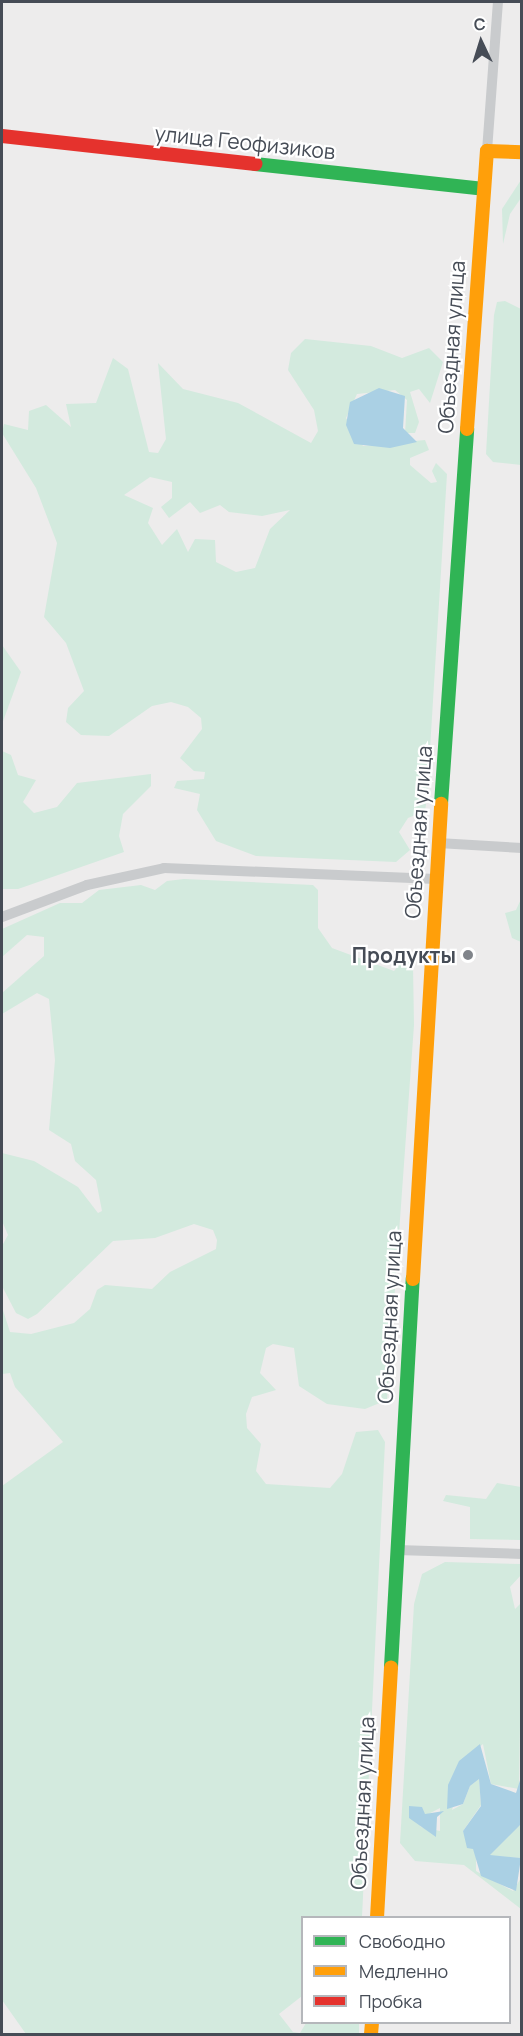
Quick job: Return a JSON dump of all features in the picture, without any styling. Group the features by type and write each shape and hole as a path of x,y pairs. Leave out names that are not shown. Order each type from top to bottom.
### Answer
{"street":[{"name":"Объездная улица","path":"377,1916 438,843 498,2"},
{"name":"улица Геофизиков","path":"2,136 484,189"},
{"path":"487,151 522,152"},
{"path":"438,843 522,848"},
{"path":"2,916 87,885 164,868 436,879"},
{"path":"397,1550 522,1554"}],"green space":[{"path":"521,180 521,198 510,214 503,244 502,209"},
{"path":"505,301 521,309 521,465 493,462 486,454 494,315 497,302"},
{"path":"305,339 371,346 402,358 429,348 443,362 430,403 419,389 410,392 419,422 415,433 405,433 407,400 395,390 357,394 346,418 363,446 425,440 429,450 410,458 410,465 431,483 437,482 432,471 436,463 447,474 427,798 425,811 408,818 399,832 410,850 396,862 256,856 216,841 197,810 200,794 174,788 177,781 204,779 205,772 194,771 180,758 202,729 201,718 188,707 171,702 152,706 109,736 81,735 66,722 68,708 84,691 66,643 44,617 57,543 36,488 2,433 4,424 28,430 29,411 46,405 71,427 66,404 96,403 113,358 128,369 149,452 158,453 166,439 158,363 183,389 238,403 311,443 318,431 314,410 288,370 291,353","holes":["150,477 172,482 172,498 161,507 169,518 190,502 200,513 220,505 229,512 262,516 290,510 270,529 255,568 236,572 216,562 215,540 195,539 188,552 177,529 162,545 148,523 153,508 124,495"]},
{"path":"2,645 21,672 2,724"},
{"path":"2,751 11,755 18,775 36,780 23,802 34,813 57,807 77,783 151,774 151,786 123,814 119,836 124,852 18,889 2,889"},
{"path":"184,879 313,885 318,890 318,928 332,948 394,971 405,958 413,965 414,1025 387,1400 365,1409 327,1404 299,1386 294,1348 273,1344 266,1348 260,1373 276,1390 252,1397 246,1414 247,1428 261,1444 256,1471 266,1484 330,1488 342,1474 356,1432 378,1430 385,1442 362,1916 301,1916 301,1997 279,2014 293,2032 300,2033 305,2024 359,2024 359,2034 26,2034 2,2000 2,1486 63,1442 15,1387 10,1373 2,1374 2,1307 10,1332 31,1334 74,1323 90,1309 97,1290 105,1285 152,1289 170,1272 216,1249 217,1240 213,1230 194,1224 155,1238 113,1241 37,1314 28,1319 16,1313 2,1286 2,1246 8,1235 2,1221 2,1153 34,1161 78,1187 98,1213 102,1211 96,1180 75,1161 71,1144 49,1130 55,1060 49,999 37,993 2,1014 2,993 44,956 44,937 27,935 2,957 2,929 60,903 82,903 99,890 141,885 155,890 167,881"},
{"path":"521,899 522,942 512,938 505,913 516,910"},
{"path":"497,1483 521,1487 521,1540 470,1539 470,1507 443,1501 446,1495 486,1499"},
{"path":"445,1562 521,1564 521,1575 510,1587 515,1609 522,1602 519,1789 491,1784 483,1744 466,1758 452,1810 463,1804 470,1786 479,1779 481,1805 463,1831 476,1854 476,1871 513,1891 521,1878 521,1909 464,1865 415,1861 400,1843 414,1604 422,1574","holes":["440,1808 440,1831 421,1827 417,1820"]},
{"path":"521,1824 521,1858 489,1856 493,1848"}],"water":[{"path":"379,388 405,396 403,428 417,442 390,448 354,444 346,425 350,402"},
{"path":"480,1744 491,1784 516,1793 521,1777 521,1824 490,1855 521,1858 516,1891 481,1876 473,1849 467,1848 463,1831 481,1806 479,1779 470,1786 463,1804 447,1809 448,1785 459,1761"},
{"path":"409,1806 422,1807 425,1814 444,1811 437,1817 436,1837 409,1818"}],"traffic: fast":[{"path":"255,164 484,189"},
{"path":"441,804 467,429"},
{"path":"391,1667 413,1279"}],"traffic: slow":[{"path":"467,429 487,151 522,152"},
{"path":"413,1279 441,804"},
{"path":"377,1916 391,1667"},
{"path":"371,2034 372,2024"}],"traffic: jam":[{"path":"2,136 255,164"}],"place":[{"name":"Продукты","path":"468,955"}]}
